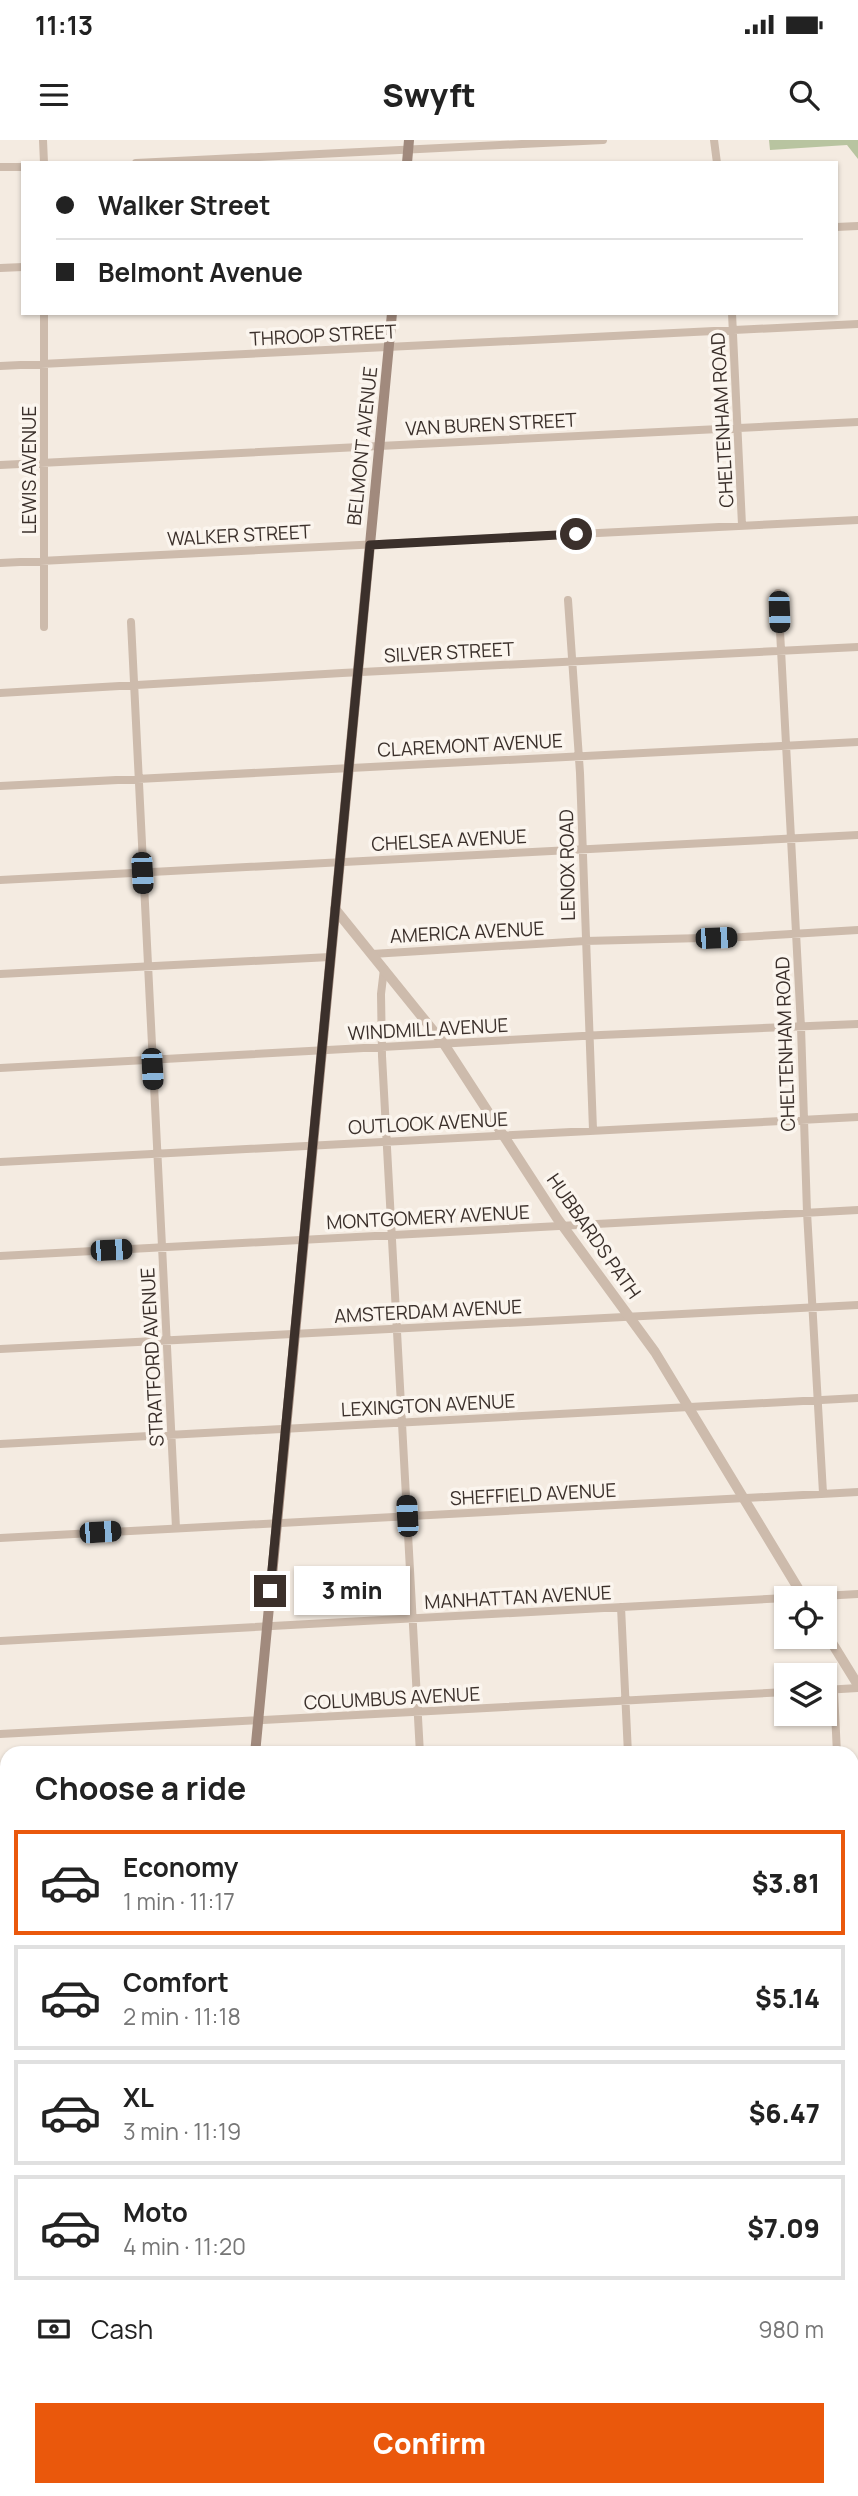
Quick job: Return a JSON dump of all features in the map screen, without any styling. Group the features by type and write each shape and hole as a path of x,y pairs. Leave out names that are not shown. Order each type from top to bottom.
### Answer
{"main road":[{"name":"BELMONT AVENUE","path":"256,1746 392,315"}],"street":[{"path":"43,140 44,161"},
{"path":"165,161 408,145 603,140"},
{"path":"714,140 717,161"},
{"path":"0,167 21,167"},
{"path":"838,227 858,226"},
{"path":"0,268 21,267"},
{"name":"LEWIS AVENUE","path":"44,315 44,627"},
{"name":"CHELTENHAM ROAD","path":"732,315 742,525"},
{"name":"THROOP STREET","path":"0,366 858,324"},
{"name":"VAN BUREN STREET","path":"0,464 858,422"},
{"name":"WALKER STREET","path":"0,564 858,520"},
{"name":"CHELTENHAM ROAD","path":"778,593 823,1493"},
{"name":"LENOX ROAD","path":"569,600 583,850 593,1129"},
{"path":"131,622 142,873"},
{"name":"SILVER STREET","path":"0,692 858,647"},
{"name":"CLAREMONT AVENUE","path":"0,786 858,741"},
{"name":"CHELSEA AVENUE","path":"0,880 858,835"},
{"name":"STRATFORD AVENUE","path":"142,873 176,1528"},
{"name":"HUBBARDS PATH","path":"335,908 444,1044 562,1226 666,1367 797,1586"},
{"name":"AMERICA AVENUE","path":"372,954 858,930"},
{"path":"0,974 330,957"},
{"path":"384,970 381,994 386,1141 420,1746"},
{"name":"WINDMILL AVENUE","path":"0,1068 858,1024"},
{"name":"OUTLOOK AVENUE","path":"0,1162 858,1117"},
{"name":"MONTGOMERY AVENUE","path":"0,1256 858,1210"},
{"name":"AMSTERDAM AVENUE","path":"0,1349 858,1305"},
{"name":"LEXINGTON AVENUE","path":"0,1444 858,1398"},
{"name":"SHEFFIELD AVENUE","path":"0,1538 858,1492"},
{"name":"MANHATTAN AVENUE","path":"837,1595 858,1594"},
{"name":"MANHATTAN AVENUE","path":"0,1641 774,1599"},
{"path":"621,1607 628,1746"},
{"path":"836,1649 858,1686 837,1690"},
{"name":"COLUMBUS AVENUE","path":"0,1734 774,1693"},
{"path":"836,1726 837,1746"}],"green space":[{"path":"769,140 858,140 858,159 847,145 770,150"}],"route":[{"path":"270,1591 370,545 576,534"}]}
